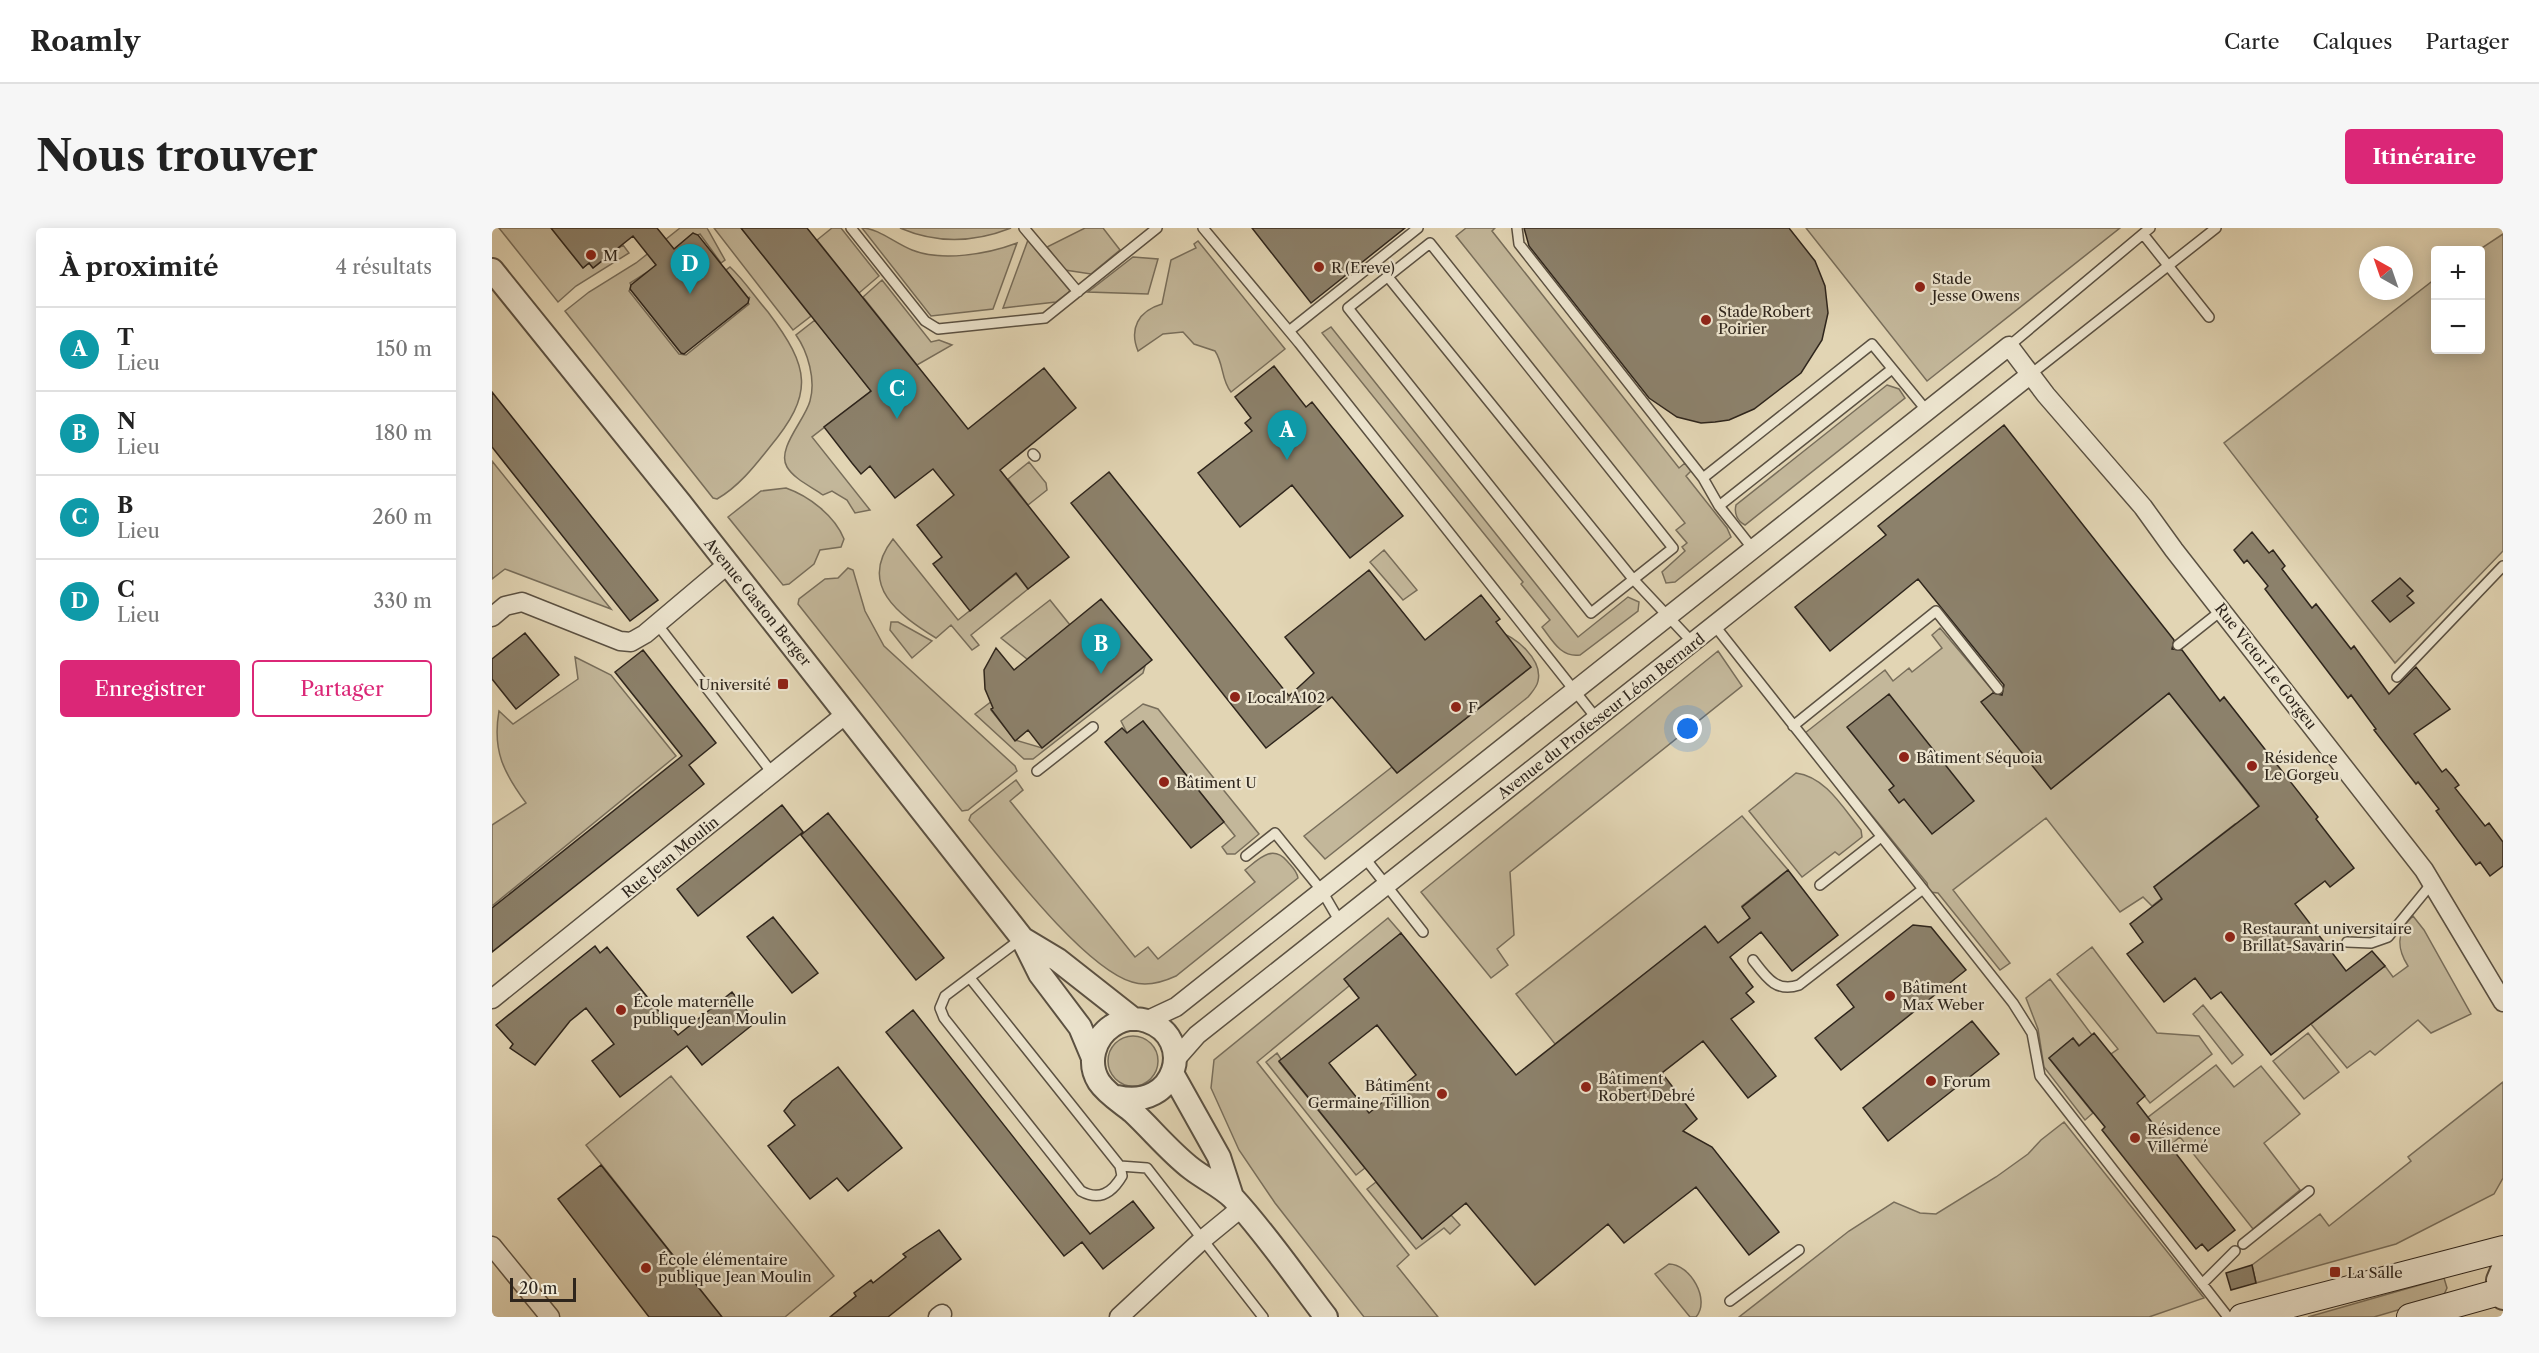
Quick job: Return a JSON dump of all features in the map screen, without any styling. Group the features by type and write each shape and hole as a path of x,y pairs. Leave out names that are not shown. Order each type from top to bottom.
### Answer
{"main road":[{"path":"2242,1317 2503,1249"},
{"path":"2410,1317 2503,1287"}],"street":[{"name":"Avenue Gaston Berger","path":"493,274 728,564 1022,938 1040,974 1080,1027 1093,1058 1099,1081 1191,1169 1236,1202 1326,1317"},
{"name":"Rue Victor Le Gorgeu","path":"2008,346 2046,395 2143,507 2373,801 2432,883 2503,1002"},
{"path":"1093,1058 1096,1044 1105,1031 1118,1022 1139,1020 1176,1007 2008,346"},
{"name":"Avenue du Professeur Léon Bernard","path":"1174,1067 1197,1035 2031,374"},
{"path":"492,617 505,606 522,602 620,641 631,642 657,624 728,564"},
{"name":"Rue Jean Moulin","path":"492,999 846,714"},
{"name":"Avenue Gaston Berger","path":"1022,938 1058,960 1139,1020 1157,1026 1167,1036 1173,1047 1174,1067 1219,1157 1236,1202"},
{"path":"1117,1097 1133,1101 1149,1098 1164,1088 1174,1067"},
{"path":"1119,1317 1202,1240 1236,1202"},
{"path":"492,1246 550,1317"}],"lane":[{"path":"851,228 925,321 938,329 1045,318 1157,228"},
{"path":"1024,228 1078,292"},
{"path":"1205,228 1597,719"},
{"path":"1289,331 1418,228"},
{"path":"1517,228 1519,244 1703,478 1719,506 1753,549"},
{"path":"2031,374 2216,228"},
{"path":"2008,346 2147,231 2168,265 2209,317"},
{"path":"1430,243 1673,548 1633,579 1591,613 1348,308 1430,243"},
{"path":"1388,277 1633,579 1693,643"},
{"path":"1703,478 1872,344 1927,411"},
{"path":"1719,506 1892,369"},
{"path":"2397,677 2503,566"},
{"path":"2178,645 2222,610"},
{"path":"1793,726 1936,612 1998,689"},
{"path":"657,624 773,774"},
{"path":"1715,626 2013,1003 2032,1032 2040,1076 2228,1317"},
{"path":"1037,771 1093,727"},
{"path":"1246,856 1275,833 1322,891 1340,922"},
{"path":"1820,885 1881,837"},
{"path":"1364,858 1422,932"},
{"path":"2347,942 2371,943 2388,937 2432,883"},
{"path":"1753,960 1768,981 1788,989 1799,985 1923,889"},
{"path":"970,978 1120,1166 1122,1176 1117,1185 1102,1196 1092,1197 1081,1191 944,1018 940,1008 945,996 1022,938"},
{"path":"1120,1166 1147,1168 1263,1317"},
{"path":"2202,1284 2239,1248 2309,1191"},
{"path":"1730,1301 1799,1250"}],"shaded area":[{"path":"499,228 551,228 583,268 589,263 593,268 623,245 629,253 576,286 558,302"},
{"path":"680,228 707,228 725,260 721,263 700,234 696,236 693,233 649,271 630,283 632,287 629,291 679,354 686,355 749,304 747,301 750,297 748,298 726,270 730,267 782,332 799,365 802,380 800,396 784,429 745,476 717,499 713,498 565,311 589,292 636,263"},
{"path":"714,228 741,228 811,316 793,330"},
{"path":"832,228 841,228 879,276 859,293 817,240"},
{"path":"862,228 874,231 912,250 937,256 979,253 1017,243 993,309 931,316"},
{"path":"900,228 1011,228 983,237 955,240 928,237"},
{"path":"1085,228 1103,228 1120,250 1091,274 1065,270 1047,247"},
{"path":"1466,228 1495,228 1492,231 1679,468 1685,463 1691,471 1686,476 1727,528 1731,537 1675,582 1666,583 1662,572 1685,551 1682,547 1687,543 1676,530 1685,523 1456,236"},
{"path":"1806,228 2120,228 1927,381"},
{"path":"2503,234 2503,551 2395,663 2224,443 2408,300 2413,300 2413,296 2431,282 2431,354 2485,354 2485,246"},
{"path":"1028,240 1070,291 1056,302 1003,308"},
{"path":"1198,241 1285,349 1231,392 1215,351 1194,344 1183,332 1163,334 1138,351 1135,343 1135,328 1141,316 1162,304 1171,260 1196,248 1194,244"},
{"path":"1133,257 1158,259 1148,294 1088,292"},
{"path":"882,280 931,342 939,340 952,345 917,365 863,297"},
{"path":"815,320 871,391 812,437 870,510 855,513 847,500 832,491 823,495 794,475 787,467 785,452 788,443 807,409 812,393 810,366 796,335"},
{"path":"1331,327 1578,637 1628,597 1639,602 1638,611 1580,655 1567,654 1562,651 1542,627 1550,620 1521,584 1523,582 1322,333"},
{"path":"1887,385 1899,389 1905,398 1745,525 1738,519 1736,505"},
{"path":"492,461 611,609 505,569 492,579"},
{"path":"1029,462 1046,483 1047,490 1028,505 1008,479"},
{"path":"786,488 804,496 828,515 844,539 841,547 820,550 814,564 789,584 783,585 728,517 761,491"},
{"path":"893,539 958,620 1016,574 1028,589 971,635 979,645 972,650 951,625 936,638 897,609 887,597 881,584 879,571 883,556"},
{"path":"1384,550 1417,590 1403,600 1370,562"},
{"path":"848,568 853,570 865,611 884,646 1015,766 1017,771 968,810 962,811 798,604 799,599 825,579 838,578"},
{"path":"1050,600 1070,625 1027,659 1001,638"},
{"path":"891,622 898,622 932,641 912,658 890,630"},
{"path":"1940,628 1994,692 1982,702 2051,789 2169,693 2274,826 2235,824 2154,887 2162,898 2152,906 2143,897 2120,912 2046,818 1953,890 2010,963 2000,970 1938,893 1929,892 1927,883 1805,733 1885,670 1893,681 1909,668 1912,672 1942,648 1932,635"},
{"path":"1497,632 1519,643 1532,657 1538,673 1533,691 1325,859 1304,836 1392,767 1397,773 1530,667"},
{"path":"1718,651 1742,686 1510,872 1514,935 1497,949 1508,965 1491,978 1421,892"},
{"path":"575,657 611,675 676,756 492,906 492,825 526,803 502,761 497,738 499,711 513,724 578,679"},
{"path":"1145,666 1143,673 1033,759 1024,759 975,714 992,701 996,706 991,710 1015,740 1042,748"},
{"path":"1143,704 1158,709 1259,834 1235,854 1227,854 1222,847 1235,836 1143,721 1127,733 1121,721"},
{"path":"1796,773 1816,780 1825,787 1861,830 1862,837 1839,855 1835,852 1802,877 1749,811"},
{"path":"1016,780 1023,790 1010,801 1135,957 1148,947 1158,959 1255,882 1245,870 1266,855 1271,853 1281,856 1294,869 1298,878 1176,976 1155,983 1132,982 1112,972 1068,935 969,820 971,815"},
{"path":"1742,816 1788,870 1742,906 1750,918 1718,943 1705,927 1555,1044 1516,994"},
{"path":"2413,916 2424,930 2471,1014 2431,1033 2418,1020 2375,1055 2370,1051 2347,1068 2311,1024 2385,966 2393,977 2408,966 2400,947 2400,940 2407,922"},
{"path":"1388,918 1401,933 1349,986 1257,1062 1409,1255 1397,1266 1438,1317 1364,1317 1275,1203 1239,1150 1211,1088 1214,1060"},
{"path":"2092,947 2157,1033 2199,1036 2212,1054 2150,1103 2111,1054 2118,1049 2057,974"},
{"path":"2050,979 2092,1035 2079,1045 2073,1038 2049,1058 2093,1113 2085,1120 2044,1067 2038,1029 2026,998"},
{"path":"2203,1005 2243,1055 2232,1064 2193,1014"},
{"path":"2308,1033 2339,1072 2304,1099 2273,1061"},
{"path":"1133,1036 1151,1043 1158,1061 1151,1079 1133,1086 1115,1079 1108,1061 1115,1043"},
{"path":"1277,1053 1281,1059 1279,1062 1365,1168 1356,1175 1266,1062"},
{"path":"2216,1065 2234,1087 2261,1066 2300,1114 2264,1143 2300,1190 2253,1229 2180,1137 2169,1146 2147,1118"},
{"path":"671,1076 834,1276 785,1317 722,1317 586,1145"},
{"path":"2503,1082 2503,1178 2494,1194 2396,1244 2256,1283 2252,1265 2320,1214 2329,1226 2411,1161 2408,1157"},
{"path":"2064,1122 2204,1298 2149,1317 1739,1317 1849,1231 1894,1202 1920,1213 1936,1214 2028,1154 2041,1140"},
{"path":"1376,1182 1422,1239 1451,1215 1460,1225 1450,1234 1444,1228 1416,1249 1367,1189"},
{"path":"1669,1264 1684,1270 1696,1284 1701,1302 1696,1317 1690,1317 1655,1274"},
{"path":"2444,1278 2447,1288 2443,1297 2374,1317 2308,1317"}],"building":[{"path":"551,228 657,228 674,249 693,233 698,235 749,299 748,303 684,354 681,353 630,289 631,285 656,265 633,236 593,268 589,263 583,268"},
{"path":"741,228 807,228 968,429 1044,368 1076,408 1000,470 1069,557 1028,589 1016,573 970,611 933,564 942,557 917,525 954,495 933,469 895,498 870,466 861,474 852,463 824,427 871,391"},
{"name":"R (Ereve)","path":"1252,228 1405,228 1311,303"},
{"name":"Stade Robert Poirier","path":"1524,228 1789,228 1815,261 1825,286 1828,313 1822,340 1801,373 1754,409 1729,420 1715,422 1701,423 1677,417 1649,398 1529,246"},
{"path":"1274,366 1306,407 1312,402 1403,516 1350,558 1292,485 1240,527 1198,473 1252,431 1245,423 1251,418 1235,397"},
{"path":"492,392 658,600 630,621 492,447"},
{"path":"2004,425 2174,640 2172,649 2182,650 2220,701 2224,697 2318,817 2316,819 2354,868 2330,887 2325,881 2295,904 2346,971 2372,951 2385,966 2271,1055 2221,992 2211,999 2195,978 2164,1002 2127,954 2143,942 2130,924 2162,899 2154,887 2259,806 2169,693 2051,789 1981,702 1993,693 2002,695 2004,685 1918,579 1830,651 1795,607 1886,535 1878,526"},
{"path":"1109,472 1289,696 1314,673 1285,637 1369,570 1425,640 1481,595 1500,619 1496,622 1531,667 1397,773 1332,697 1266,748 1071,503"},
{"path":"2252,532 2269,553 2273,550 2285,566 2282,569 2312,608 2316,604 2351,649 2354,646 2389,694 2416,667 2450,709 2414,734 2442,772 2446,769 2453,777 2459,785 2455,788 2485,826 2489,823 2503,842 2503,866 2490,876 2480,862 2476,865 2436,811 2439,809 2418,782 2416,784 2374,730 2376,729 2351,695 2348,698 2265,589 2268,586 2247,560 2244,563 2234,550"},
{"path":"2400,578 2413,591 2407,596 2414,603 2390,622 2372,601"},
{"path":"1101,599 1152,660 1042,748 1028,730 1015,741 991,709 993,708 985,689 984,670 996,648 1014,670"},
{"path":"525,633 559,675 516,709 492,679 492,659"},
{"path":"643,650 716,743 689,765 704,784 492,952 492,908 682,756 615,672"},
{"name":"Bâtiment Séquoia","path":"1889,694 1974,801 1932,834 1904,799 1899,803 1889,790 1894,786 1847,727"},
{"name":"Bâtiment U","path":"1143,721 1224,822 1191,848 1105,742 1122,728 1127,733"},
{"path":"782,805 803,832 698,916 677,889"},
{"path":"828,813 944,958 916,980 801,835"},
{"path":"1788,870 1838,935 1792,971 1761,932 1730,957 1753,987 1746,993 1754,1002 1731,1019 1776,1076 1748,1098 1703,1041 1662,1073 1697,1119 1683,1131 1712,1147 1779,1232 1749,1255 1696,1187 1624,1243 1608,1224 1535,1285 1466,1203 1422,1239 1279,1061 1359,998 1344,979 1401,933 1516,1075 1705,926 1718,943 1750,918 1742,907","holes":["1377,1025 1416,1075 1369,1113 1329,1063"]},
{"path":"773,917 818,973 792,993 747,937"},
{"name":"Bâtiment Max Weber","path":"1913,925 1931,927 1966,970 1841,1070 1815,1038 1854,1007 1837,985"},
{"path":"595,946 600,953 607,947 678,1035 732,992 756,1022 702,1065 687,1046 620,1097 592,1061 614,1044 586,1008 570,1021 535,1065 510,1048 513,1044 496,1025"},
{"path":"913,1010 1090,1234 1133,1201 1154,1228 1103,1269 1082,1242 1064,1256 886,1032"},
{"name":"Forum","path":"1972,1021 1999,1054 1888,1141 1863,1108"},
{"name":"Résidence Villermé","path":"2094,1033 2145,1096 2137,1103 2235,1230 2208,1251 2202,1244 2196,1249 2102,1130 2105,1127 2049,1058 2073,1038 2079,1046"},
{"path":"838,1067 902,1148 848,1191 837,1178 810,1199 768,1146 795,1125 784,1111 792,1101"},
{"path":"601,1165 722,1317 649,1317 558,1199"},
{"path":"939,1230 961,1259 888,1317 830,1317 856,1296 854,1293 871,1280 873,1283 906,1257 903,1254"},
{"path":"2252,1265 2256,1283 2231,1290 2226,1273"}],"place":[{"name":"M","path":"591,255"},
{"name":"R (Ereve)","path":"1319,267"},
{"name":"Stade Jesse Owens","path":"1920,287"},
{"name":"C","path":"690,294"},
{"name":"Stade Robert Poirier","path":"1706,320"},
{"name":"B","path":"897,419"},
{"name":"T","path":"1287,460"},
{"name":"N","path":"1101,674"},
{"name":"Université","path":"783,684"},
{"name":"Local A102","path":"1235,697"},
{"name":"F","path":"1456,707"},
{"name":"Bâtiment Séquoia","path":"1904,757"},
{"name":"Résidence Le Gorgeu","path":"2252,766"},
{"name":"Bâtiment U","path":"1164,782"},
{"name":"Restaurant universitaire Brillat-Savarin","path":"2230,937"},
{"name":"Bâtiment Max Weber","path":"1890,996"},
{"name":"École maternelle publique Jean Moulin","path":"621,1010"},
{"name":"Forum","path":"1931,1081"},
{"name":"Bâtiment Robert Debré","path":"1586,1087"},
{"name":"Bâtiment Germaine Tillion","path":"1442,1094"},
{"name":"Résidence Villermé","path":"2135,1138"},
{"name":"École élémentaire publique Jean Moulin","path":"646,1268"},
{"name":"La Salle","path":"2335,1272"}]}
